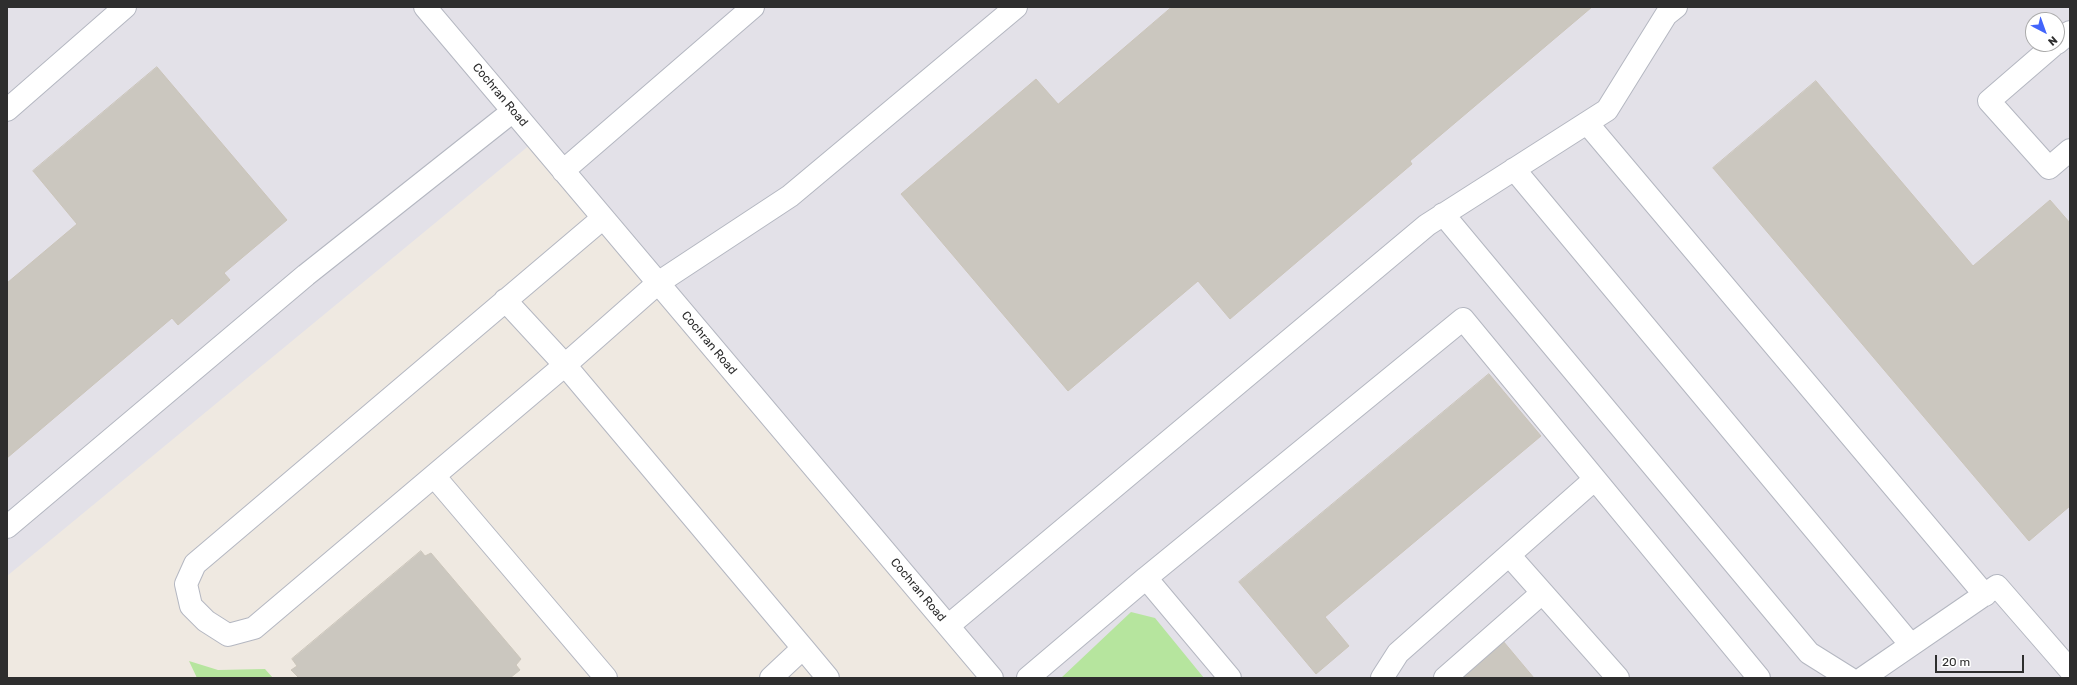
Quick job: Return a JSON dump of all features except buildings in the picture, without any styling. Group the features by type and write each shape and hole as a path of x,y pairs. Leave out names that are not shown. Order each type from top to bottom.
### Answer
{"street":[{"path":"7,110 125,7"},
{"name":"Cochran Road","path":"425,7 992,678"},
{"path":"563,170 753,7"},
{"path":"603,218 195,564 186,584 191,606 206,621 228,635 254,628 565,365 658,283 790,196 1016,7"},
{"path":"948,626 1414,236 1443,214 1607,110 1666,15 1676,7"},
{"path":"2046,52 1989,101 2049,168 2070,150"},
{"path":"7,527 306,275 513,111"},
{"path":"1587,123 1985,595"},
{"path":"1514,170 1911,645"},
{"path":"1443,214 1809,653 1849,678"},
{"path":"505,300 565,365 828,678"},
{"path":"1028,678 1146,578 1463,320 1759,678"},
{"path":"434,476 606,678"},
{"path":"1382,678 1398,653 1595,479"},
{"path":"1509,555 1618,678"},
{"path":"1146,578 1230,678"},
{"path":"1863,678 1998,586 2070,670"},
{"path":"1445,678 1542,593"},
{"path":"771,678 803,648"}],"shaded area":[{"path":"7,7 2070,7 2070,678 992,678 537,139 7,576"}],"green space":[{"path":"1131,612 1155,618 1204,678 1061,678"},
{"path":"189,661 218,670 265,669 273,678 197,678"}]}
